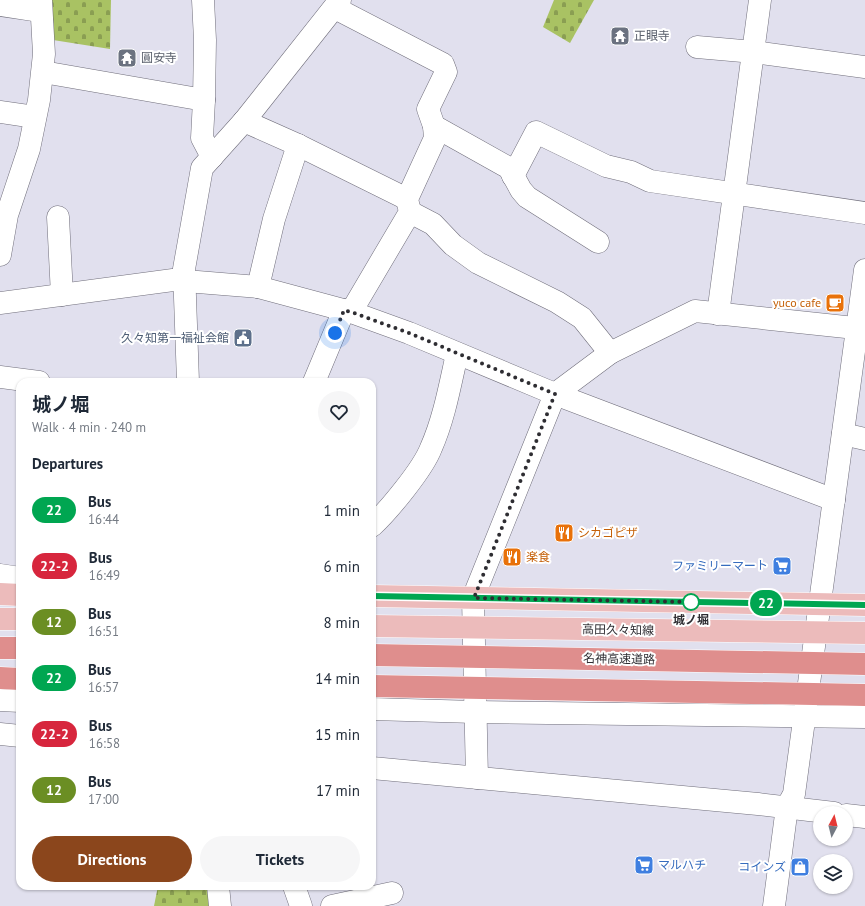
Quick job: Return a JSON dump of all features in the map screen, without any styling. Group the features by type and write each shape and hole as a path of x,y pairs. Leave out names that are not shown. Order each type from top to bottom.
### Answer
{"highway":[{"path":"0,648 16,648"},
{"name":"名神高速道路","path":"376,655 865,664"},
{"path":"0,678 16,679"},
{"path":"376,686 865,695"}],"main road":[{"path":"0,594 16,594"},
{"path":"376,596 865,605"},
{"path":"0,619 16,619"},
{"name":"高田久々知線","path":"376,626 865,633"}],"street":[{"path":"203,0 205,40 202,138 212,157"},
{"path":"718,314 760,0"},
{"path":"188,378 184,280 202,168 244,121 337,4 443,64 446,72 428,109 434,126 435,138 408,206 348,311 316,378"},
{"path":"0,5 40,5 44,54 43,72 36,117 21,176 3,215 0,255"},
{"path":"697,47 754,52 865,67"},
{"path":"43,72 204,100"},
{"path":"0,112 36,117"},
{"path":"244,121 298,145 408,206 433,224 453,245 478,263 557,302 582,318 610,353"},
{"path":"434,126 505,165 509,168 527,197 598,242"},
{"path":"513,176 536,132 606,166 631,172 650,181 865,212"},
{"path":"258,287 274,219 298,145"},
{"path":"58,216 62,295"},
{"path":"774,906 787,807 794,794 843,434 861,328 865,270"},
{"path":"0,303 150,282 184,280 258,287 348,311 409,333 555,394 834,500"},
{"path":"477,778 474,598 555,394 610,353 695,311 861,328"},
{"path":"376,522 396,500 428,456 440,421 458,354"},
{"path":"0,377 16,379"},
{"path":"843,434 865,439"},
{"path":"0,575 16,577"},
{"path":"0,700 16,701"},
{"path":"376,709 475,712 865,717"},
{"path":"0,734 16,736"},
{"path":"376,768 813,810"},
{"path":"853,816 865,817"},
{"path":"218,890 220,906"},
{"path":"295,890 301,906"},
{"path":"332,906 392,894"}],"green space":[{"path":"51,0 111,0 110,49 53,40"},
{"path":"554,0 594,0 570,43 543,27"},
{"path":"157,890 209,890 210,906 154,906"}],"bus line":[{"name":"22","path":"376,596 865,605"}],"place":[{"name":"正眼寺","path":"620,36"},
{"name":"圓安寺","path":"127,58"},
{"name":"yuco cafe","path":"835,303"},
{"name":"久々知第一福祉会館","path":"243,338"},
{"name":"シカゴピザ","path":"564,533"},
{"name":"楽食","path":"512,557"},
{"name":"ファミリーマート","path":"782,566"},
{"name":"城ノ堀","path":"691,602"},
{"name":"マルハチ","path":"644,865"},
{"name":"コインズ","path":"800,867"}],"route":[{"path":"335,333 344,310 409,333 555,394 474,598 691,602"}]}
